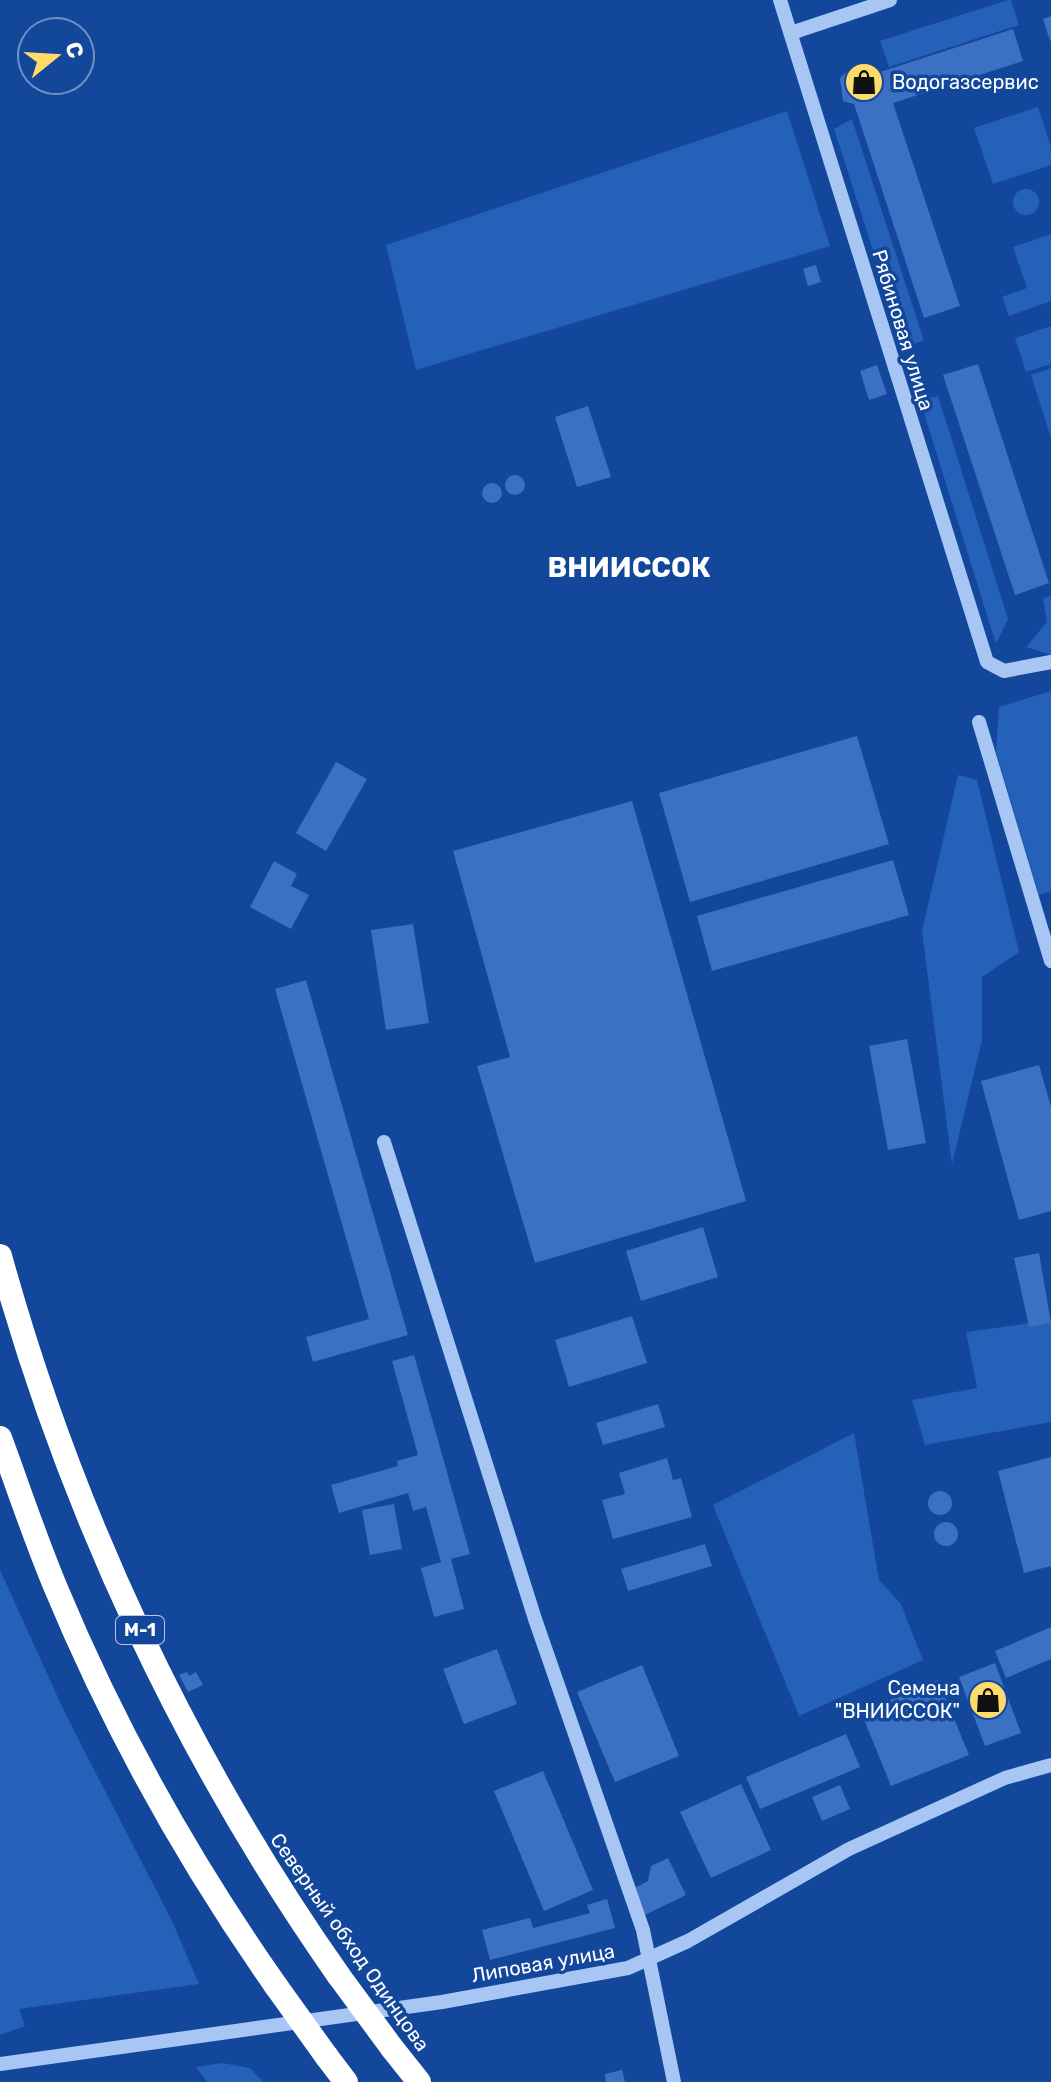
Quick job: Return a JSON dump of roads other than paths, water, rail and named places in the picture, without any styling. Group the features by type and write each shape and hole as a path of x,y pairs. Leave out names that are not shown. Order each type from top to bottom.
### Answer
{"highway":[{"name":"Северный обход Одинцова","path":"0,1256 51,1422 108,1563 193,1742 243,1831 339,1976 419,2082"},
{"path":"0,1438 56,1588 143,1771 194,1860 276,1986 346,2082"}],"street":[{"name":"Рябиновая улица","path":"780,0 987,662 995,669 1004,671 1051,662"},
{"path":"791,33 890,0"},
{"path":"979,722 1051,961"},
{"path":"384,1142 535,1619 641,1923 674,2082"},
{"name":"Липовая улица","path":"0,2064 442,2002 650,1961 849,1849 1005,1778 1051,1765"}],"place":[{"name":"Водогазсервис","path":"864,82"},
{"name":"Семена \"ВНИИССОК\"","path":"988,1700"}],"district":[{"name":"ВНИИССОК","path":"629,567"}]}
